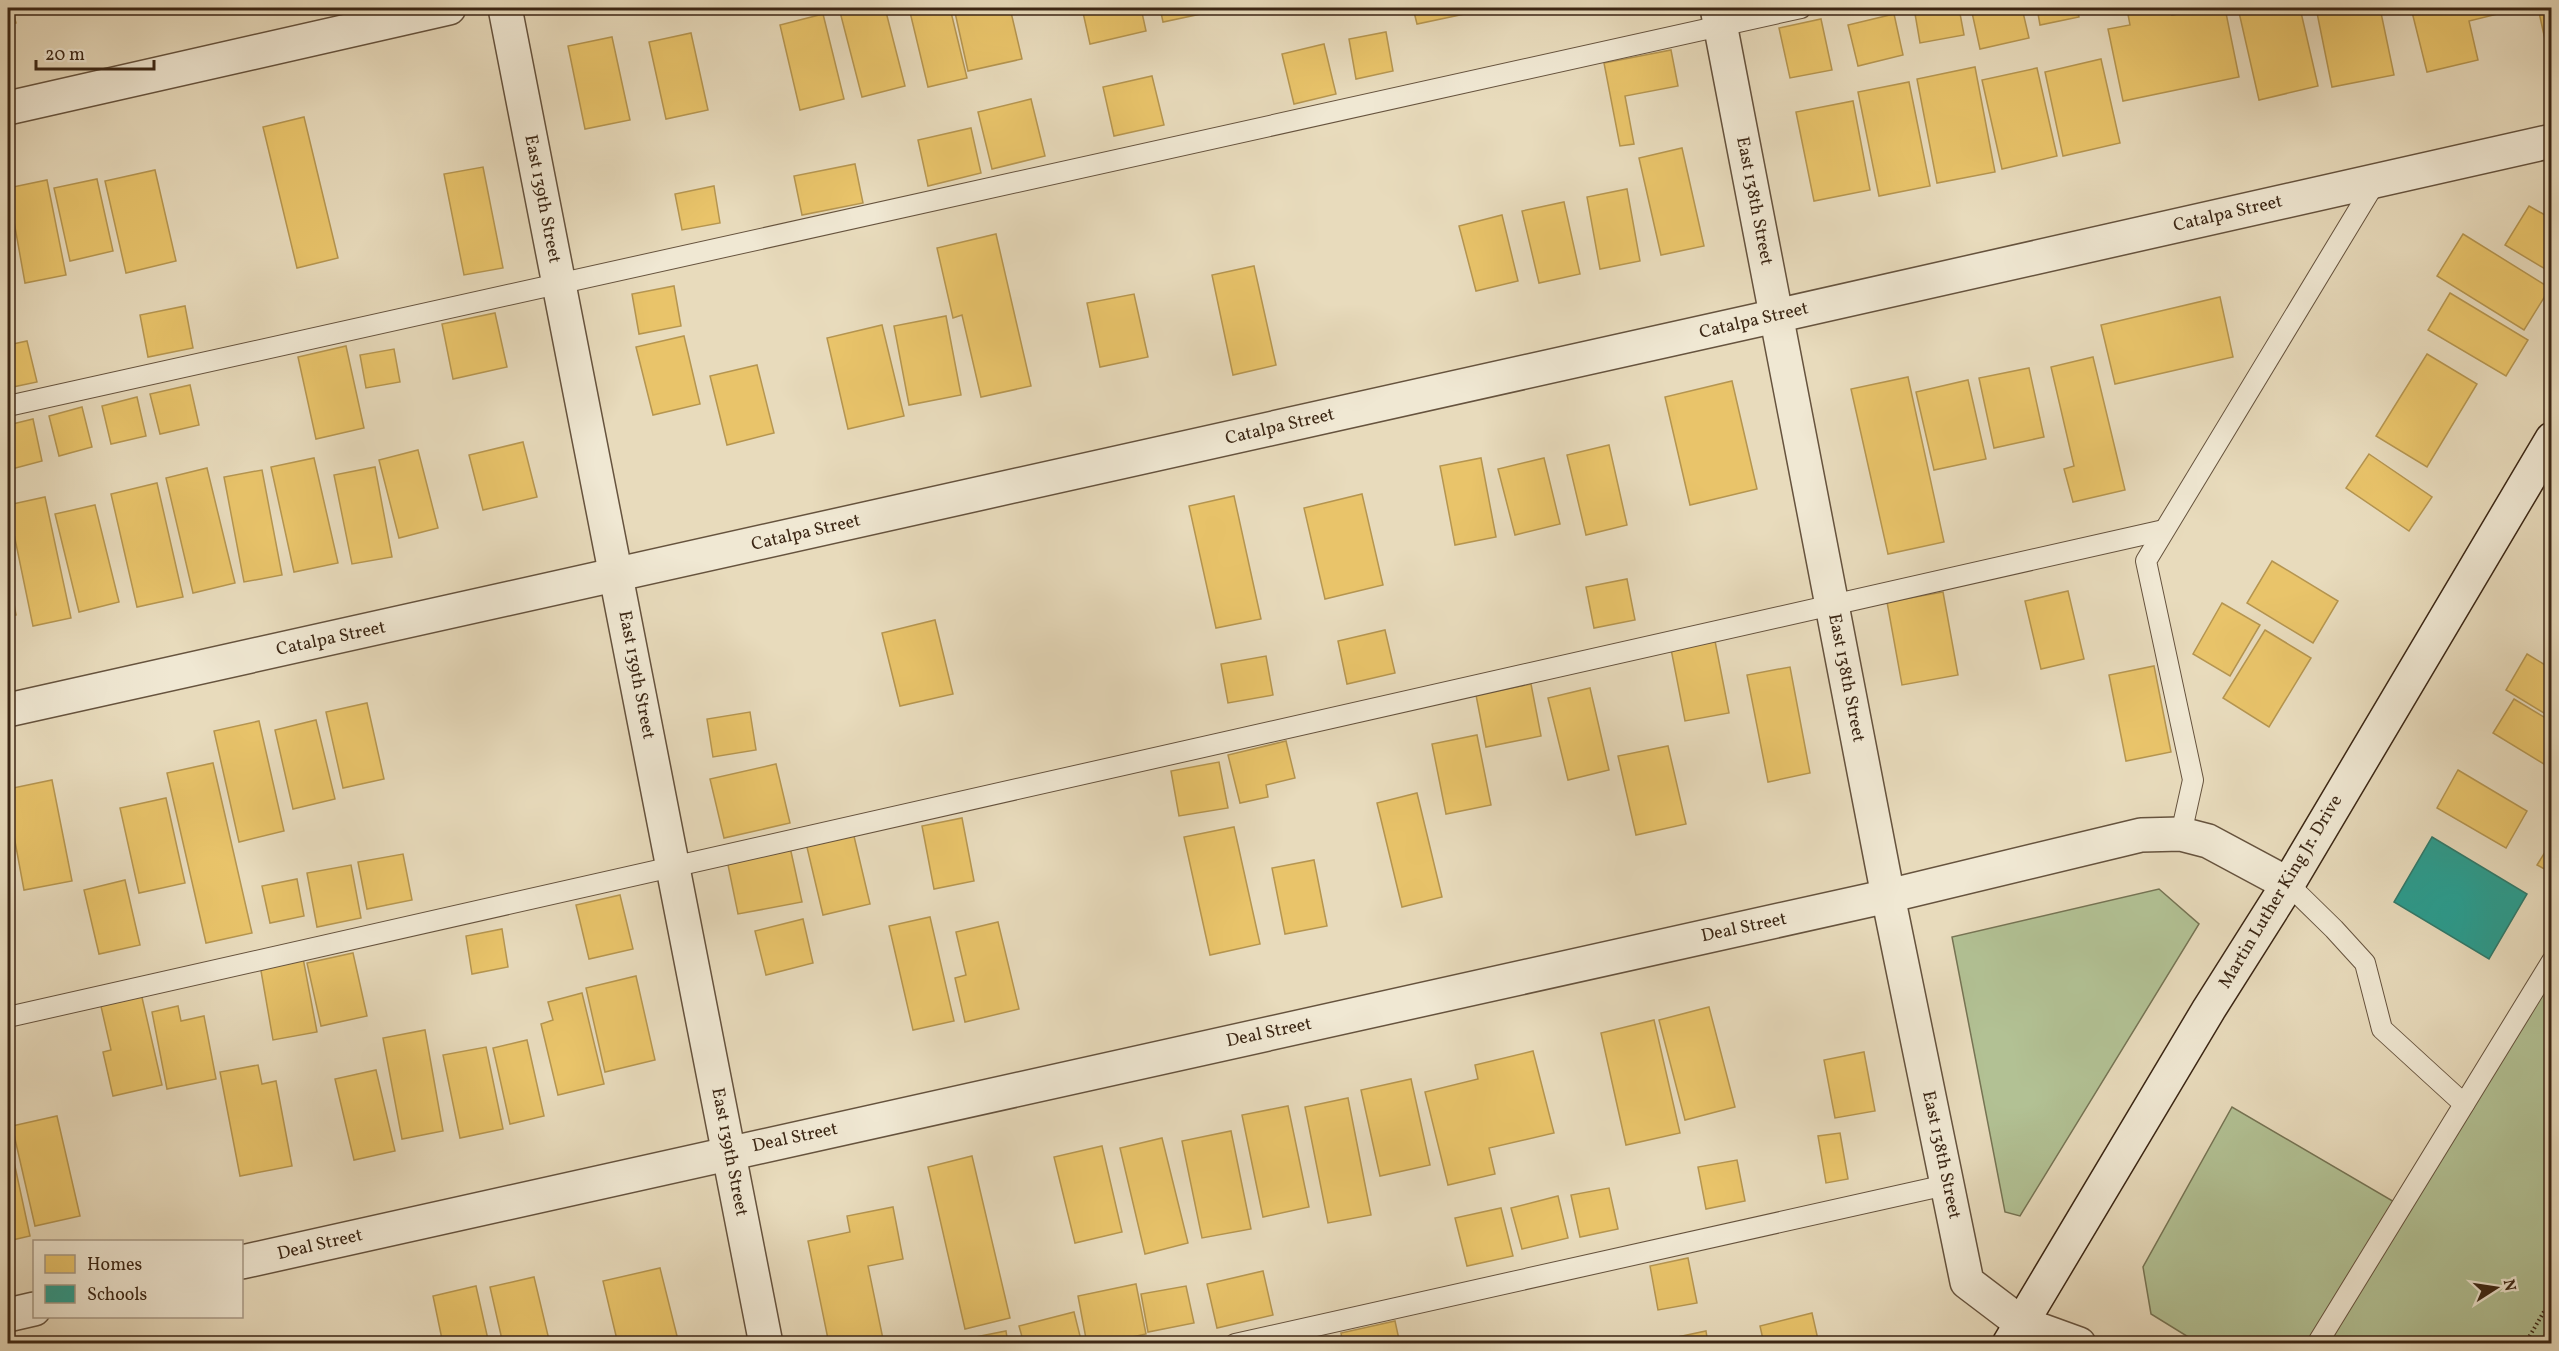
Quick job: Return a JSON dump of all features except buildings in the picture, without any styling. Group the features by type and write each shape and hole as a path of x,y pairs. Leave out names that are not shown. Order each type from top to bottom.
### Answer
{"street":[{"path":"8,108 449,8"},
{"name":"East 139th Street","path":"505,8 766,1344"},
{"name":"East 138th Street","path":"1719,16 1888,896 1967,1282 2015,1334 2079,1344"},
{"name":"Catalpa Street","path":"8,710 2552,141"},
{"name":"Martin Luther King Jr. Drive","path":"2015,1334 2209,1009 2288,885 2552,439"},
{"name":"Deal Street","path":"243,1262 1888,896 2141,835 2181,834 2208,841 2288,885"},
{"path":"8,1315 33,1309"}],"lane":[{"path":"8,406 559,283 1719,16 1801,8"},
{"path":"2181,834 2193,780 2145,561 2376,181"},
{"path":"8,1017 2164,530"},
{"path":"2288,885 2334,929 2365,963 2382,1029 2464,1104"},
{"path":"2317,1344 2552,962"},
{"path":"1235,1344 1946,1185"}],"path":[{"path":"2525,1344 2552,1298"}],"green space":[{"path":"2159,889 2199,924 2020,1216 2005,1212 1952,937"},
{"path":"2551,961 2552,1323 2539,1343 2198,1343 2151,1314 2143,1267 2232,1107 2401,1206"}]}
